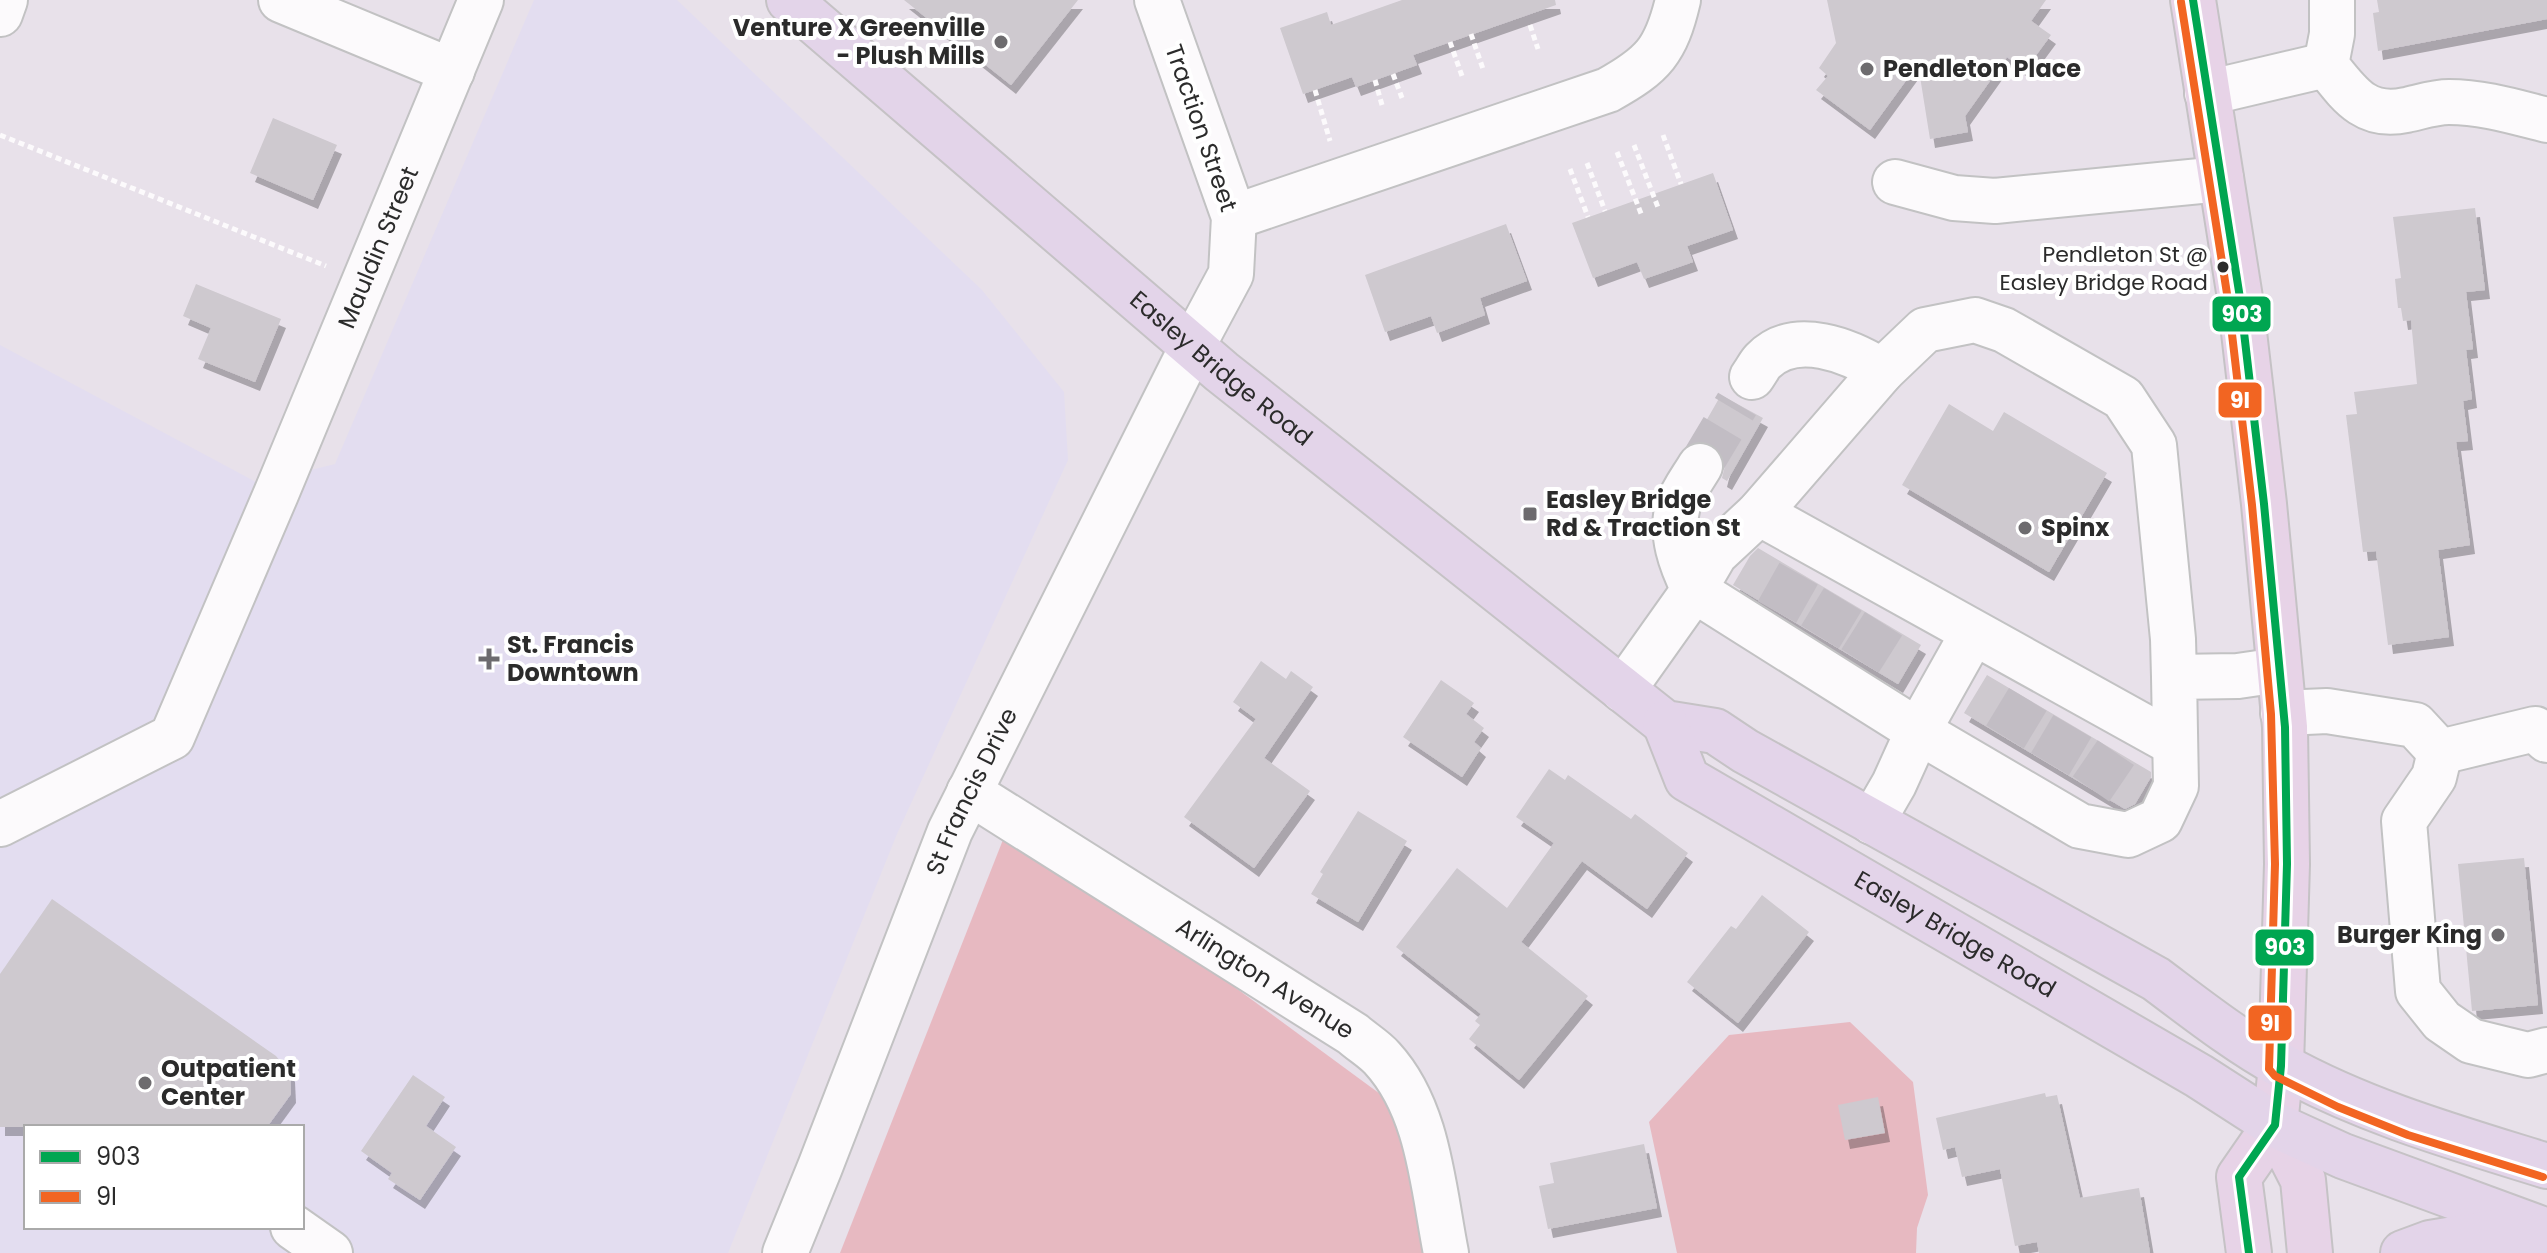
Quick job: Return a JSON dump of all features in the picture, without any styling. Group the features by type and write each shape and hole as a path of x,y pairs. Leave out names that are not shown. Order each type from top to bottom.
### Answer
{"highway":[{"name":"Easley Bridge Road","path":"789,0 1291,429 1665,723 1715,731 1745,751 2156,979 2281,1066 2342,1096 2412,1124 2547,1166"},
{"name":"Easley Bridge Road","path":"1665,723 1687,779 2199,1076 2275,1125 2343,1156 2547,1231"},
{"path":"2403,1253 2430,1243 2497,1232 2547,1241"}],"main road":[{"path":"2193,0 2240,298 2259,457 2283,713 2287,864 2281,1066 2275,1125 2239,1177 2249,1253"},
{"path":"2275,1125 2303,1180 2310,1253"}],"street":[{"path":"0,14 5,0"},
{"path":"281,0 452,71"},
{"name":"Mauldin Street","path":"0,824 172,737 481,0"},
{"name":"Traction Street","path":"1157,0 1234,217 1231,274 1193,345"},
{"path":"1234,217 1608,90 1638,74 1655,57 1671,32 1678,0"},
{"path":"2332,0 2332,34 2326,65 2350,95 2371,110 2398,112 2446,102 2481,105 2547,120"},
{"path":"2207,93 2326,65"},
{"path":"1895,182 1954,198 1995,201 2221,179"},
{"path":"1623,690 1694,590 1715,554 1759,513 1882,371 1925,330 1975,320 2004,330 2123,398 2154,445 2173,639 2176,786 2160,820 2128,835 2080,826 2082,805 1994,753 1918,731 1852,673 1770,623 1694,590 1680,562 1676,523 1679,503 1700,466"},
{"name":"St Francis Drive","path":"785,1253 950,831 1193,345"},
{"path":"1746,390 1763,360 1780,350 1800,345 1820,345 1857,355 1882,371"},
{"path":"1759,513 1807,559 1894,608 1973,633 2036,685 2125,736 2175,744"},
{"path":"1872,822 1973,633"},
{"path":"2174,677 2238,676 2279,670"},
{"path":"2283,713 2327,711 2415,725 2440,752"},
{"path":"2440,752 2535,729 2547,740"},
{"path":"2440,752 2434,777 2404,821 2418,991 2442,1021 2471,1041 2528,1055 2547,1050"},
{"name":"Arlington Avenue","path":"969,792 1353,1034 1382,1058 1406,1091 1423,1136 1446,1253"},
{"path":"296,1229 330,1253"}],"path":[{"path":"1530,25 1538,49"},
{"path":"1471,34 1483,69"},
{"path":"1450,42 1462,76"},
{"path":"1393,74 1402,98"},
{"path":"1375,80 1382,105"},
{"path":"1315,90 1334,153"},
{"path":"0,135 337,271"},
{"path":"1663,135 1681,184"},
{"path":"1634,145 1659,210"},
{"path":"1617,152 1642,216"},
{"path":"1587,163 1605,211"},
{"path":"1570,169 1588,217"}],"shaded area":[{"name":"St. Francis Downtown","path":"534,0 677,0 982,290 1064,392 1068,460 897,834 728,1253 0,1253 0,345 258,483 335,464"},
{"path":"1010,822 1421,1124 1444,1253 840,1253"},
{"path":"1850,1022 1913,1082 1928,1195 1917,1228 1916,1253 1677,1253 1649,1122 1729,1035"}],"building":[{"name":"Venture X Greenville - Plush Mills","path":"904,0 1078,0 1011,85"},
{"path":"1402,0 1555,0 1556,5 1413,55 1417,65 1356,87 1352,77 1303,94 1280,28 1327,12 1331,25"},
{"name":"Pendleton Place","path":"1827,0 2046,0 2031,21 2051,35 2025,70 2007,57 1965,116 1968,132 1930,139 1918,64 1870,130 1816,90 1828,76 1819,68 1836,43"},
{"path":"2377,0 2547,0 2547,19 2378,51 2373,13 2379,12"},
{"path":"273,118 337,145 313,200 250,173"},
{"path":"1713,173 1733,230 1687,246 1693,262 1644,279 1637,262 1593,278 1572,223"},
{"path":"2475,208 2485,290 2466,292 2473,349 2466,350 2472,399 2463,401 2468,441 2456,442 2470,545 2438,550 2449,637 2388,645 2376,551 2363,552 2346,415 2357,414 2354,392 2417,384 2411,320 2403,321 2401,308 2398,308 2395,279 2401,278 2393,217"},
{"path":"1506,224 1527,281 1480,298 1485,315 1437,333 1431,316 1385,332 1365,275"},
{"path":"196,284 281,319 255,382 198,359 211,328 183,316"},
{"path":"1721,395 1763,418 1727,481 1722,478 1725,466 1721,453 1712,444 1694,442"},
{"name":"Spinx","path":"1949,404 1993,431 2004,412 2107,473 2049,572 1902,485"},
{"path":"1758,548 1921,645 1898,684 1733,585"},
{"path":"1261,661 1286,679 1291,671 1313,687 1264,758 1310,791 1254,868 1184,817 1256,719 1233,702"},
{"path":"1987,675 2151,772 2135,804 2125,809 1964,713"},
{"path":"1441,680 1474,703 1466,714 1484,728 1474,742 1481,748 1462,777 1403,737"},
{"path":"1549,769 1565,780 1568,775 1631,819 1635,814 1688,853 1647,909 1582,861 1521,942 1588,996 1519,1080 1469,1039 1480,1025 1475,1021 1481,1014 1396,947 1457,868 1507,908 1554,843 1516,817"},
{"path":"1358,811 1407,841 1358,922 1311,894 1323,874 1320,872"},
{"name":"Burger King","path":"2524,858 2538,1005 2472,1011 2458,864"},
{"path":"1762,895 1809,932 1738,1023 1687,982 1731,926 1736,929"},
{"name":"Outpatient Center","path":"52,899 276,1056 290,1073 291,1094 268,1125 0,1127 0,974"},
{"path":"413,1075 445,1097 426,1126 456,1147 420,1200 388,1179 392,1173 361,1151"},
{"path":"2045,1093 2046,1097 2057,1095 2080,1198 2139,1188 2150,1253 2039,1253 2037,1242 2015,1246 2000,1169 1962,1177 1955,1147 1943,1150 1936,1118"},
{"path":"1878,1097 1885,1133 1845,1140 1838,1105"},
{"path":"1644,1144 1657,1208 1548,1229 1539,1186 1554,1183 1550,1163"}],"tunnel":[{"path":"1700,466 1737,404"},
{"path":"1777,612 1799,573"},
{"path":"1820,637 1843,599"},
{"path":"1860,661 1884,623"},
{"path":"2005,737 2028,699"},
{"path":"2050,764 2073,725"},
{"path":"2091,789 2117,751"}],"transit line":[{"name":"903","path":"2193,0 2240,298 2285,727 2287,864 2281,1066 2275,1125 2239,1177 2249,1253"},
{"name":"9I","path":"2181,2 2228,300 2252,505 2271,714 2275,864 2269,1069 2275,1076 2338,1107 2408,1135 2543,1177"}],"place":[{"name":"Venture X Greenville - Plush Mills","path":"1001,42"},
{"name":"Pendleton Place","path":"1867,69"},
{"name":"Pendleton St @ Easley Bridge Road","path":"2223,267"},
{"name":"Easley Bridge Rd & Traction St","path":"1530,514"},
{"name":"Spinx","path":"2025,528"},
{"name":"St. Francis Downtown","path":"489,659"},
{"name":"Burger King","path":"2498,935"},
{"name":"Outpatient Center","path":"145,1083"}]}
